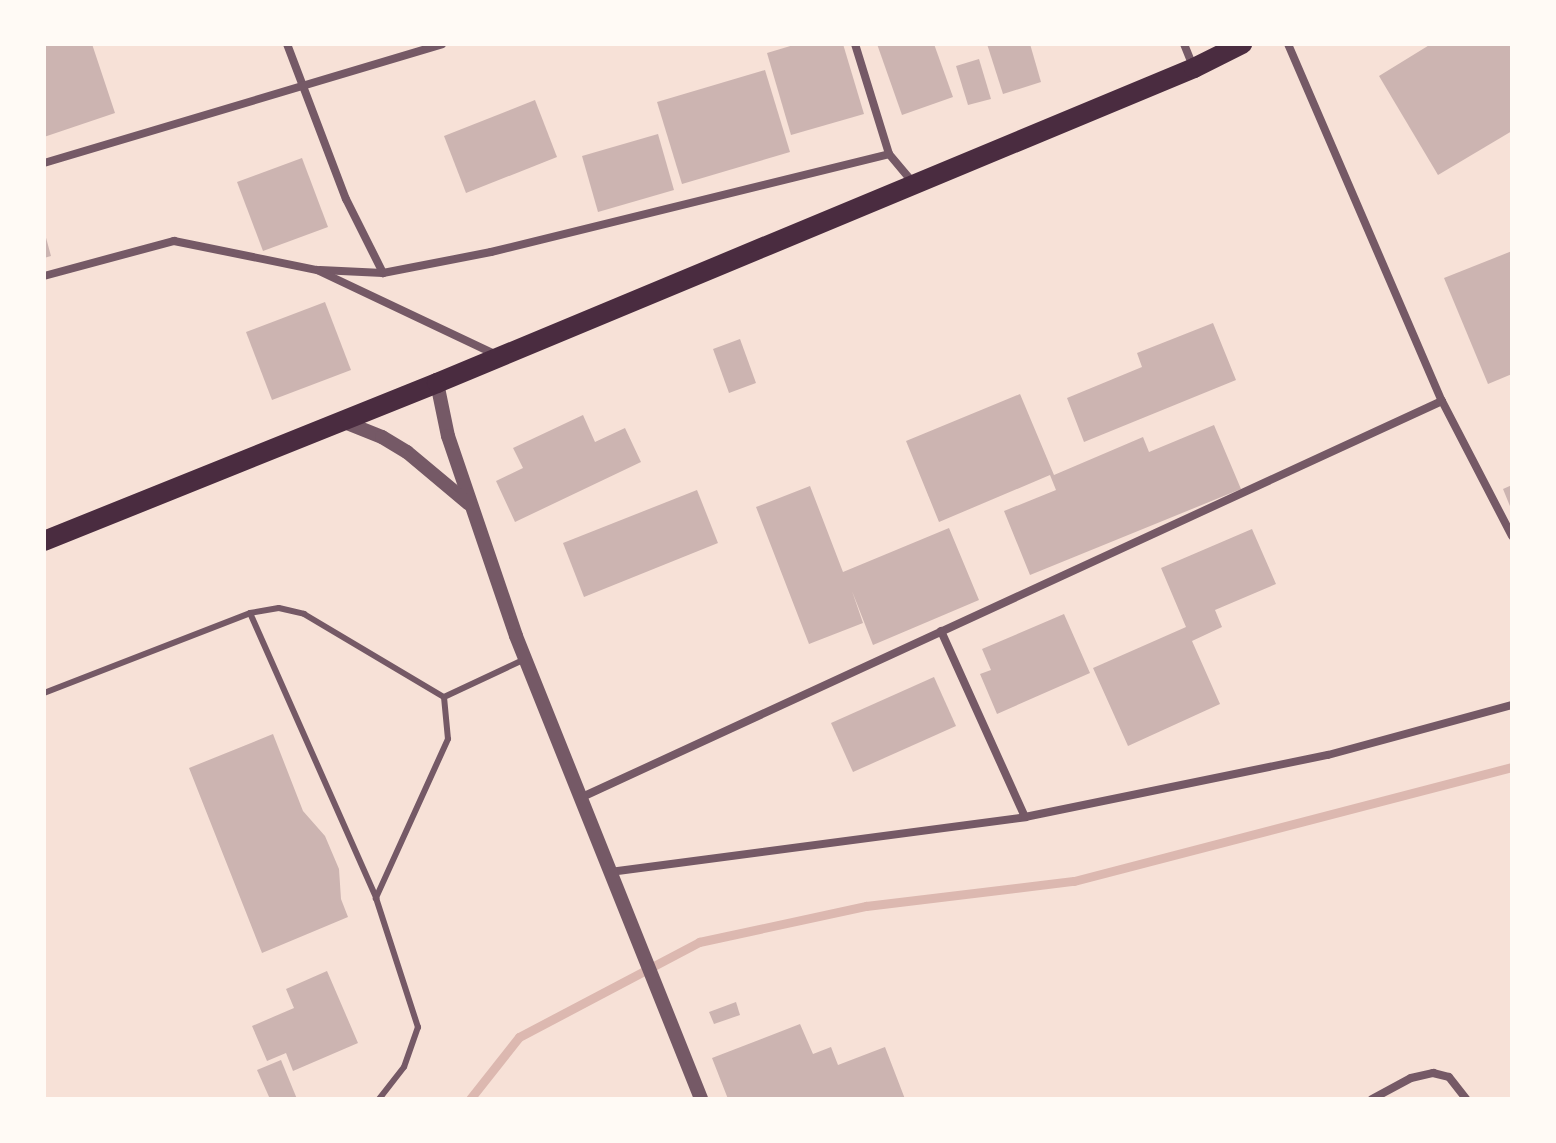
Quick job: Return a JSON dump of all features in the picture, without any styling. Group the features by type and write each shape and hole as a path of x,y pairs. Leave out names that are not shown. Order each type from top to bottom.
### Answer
{"main road":[{"path":"44,541 437,383 1194,68 1242,44"}],"street":[{"path":"287,44 346,199 383,273"},
{"path":"44,163 442,44"},
{"path":"855,44 889,154 914,184"},
{"path":"1184,44 1194,68"},
{"path":"1288,44 1442,401 1512,536"},
{"path":"44,276 174,241 317,270 383,273 491,252 889,154"},
{"path":"317,270 499,356"},
{"path":"437,383 448,436 525,659 701,1099"},
{"path":"579,798 1442,401"},
{"path":"342,421 382,437 407,452 471,506"},
{"path":"941,631 1025,817"},
{"path":"609,872 1025,817 1328,755 1512,705"},
{"path":"1372,1099 1411,1078 1433,1073 1449,1077 1466,1099"}],"lane":[{"path":"44,693 250,613 279,608 304,614 444,697"},
{"path":"250,613 376,898 418,1027 404,1067 379,1099"},
{"path":"444,697 525,659"},
{"path":"376,898 448,739 444,697"}],"building":[{"path":"44,44 92,44 115,113 44,137"},
{"path":"797,44 843,44 864,114 791,135 767,53"},
{"path":"877,44 934,44 953,97 902,115"},
{"path":"987,44 1030,44 1041,82 1003,94"},
{"path":"1431,44 1512,44 1512,131 1438,175 1379,76"},
{"path":"979,59 991,99 968,105 956,66"},
{"path":"765,70 790,152 682,184 657,102"},
{"path":"535,100 557,157 466,193 444,136"},
{"path":"658,134 674,190 598,212 582,156"},
{"path":"302,158 328,227 263,251 237,182"},
{"path":"44,235 51,256 44,258"},
{"path":"1512,251 1512,374 1488,384 1444,278"},
{"path":"325,302 351,370 272,400 246,332"},
{"path":"1213,323 1236,380 1084,442 1067,398 1142,367 1137,353"},
{"path":"740,339 756,383 729,393 713,349"},
{"path":"1020,394 1054,475 1143,437 1149,452 1214,425 1241,489 1030,575 1004,511 1056,490 1050,475 939,522 906,441"},
{"path":"583,415 595,442 625,428 641,462 515,522 496,481 523,468 513,448"},
{"path":"1512,485 1512,511 1503,489"},
{"path":"810,486 843,572 949,528 979,600 873,645 852,591 863,623 809,644 756,507"},
{"path":"697,490 718,543 584,597 563,543"},
{"path":"1252,529 1276,584 1215,610 1222,627 1192,641 1220,704 1128,746 1093,668 1186,627 1161,568"},
{"path":"1064,614 1090,673 997,714 980,674 991,670 982,649"},
{"path":"934,677 956,726 853,772 831,723"},
{"path":"273,734 303,811 325,836 339,869 341,899 348,917 262,953 189,768"},
{"path":"327,971 358,1043 293,1071 286,1053 267,1061 252,1026 294,1008 286,989"},
{"path":"736,1002 740,1015 714,1024 709,1012"},
{"path":"800,1024 813,1054 831,1047 838,1065 885,1047 905,1099 728,1099 712,1058"},
{"path":"281,1060 297,1099 270,1099 257,1070"}],"waterway":[{"path":"470,1099 519,1037 699,942 866,906 1074,881 1512,767"}]}
